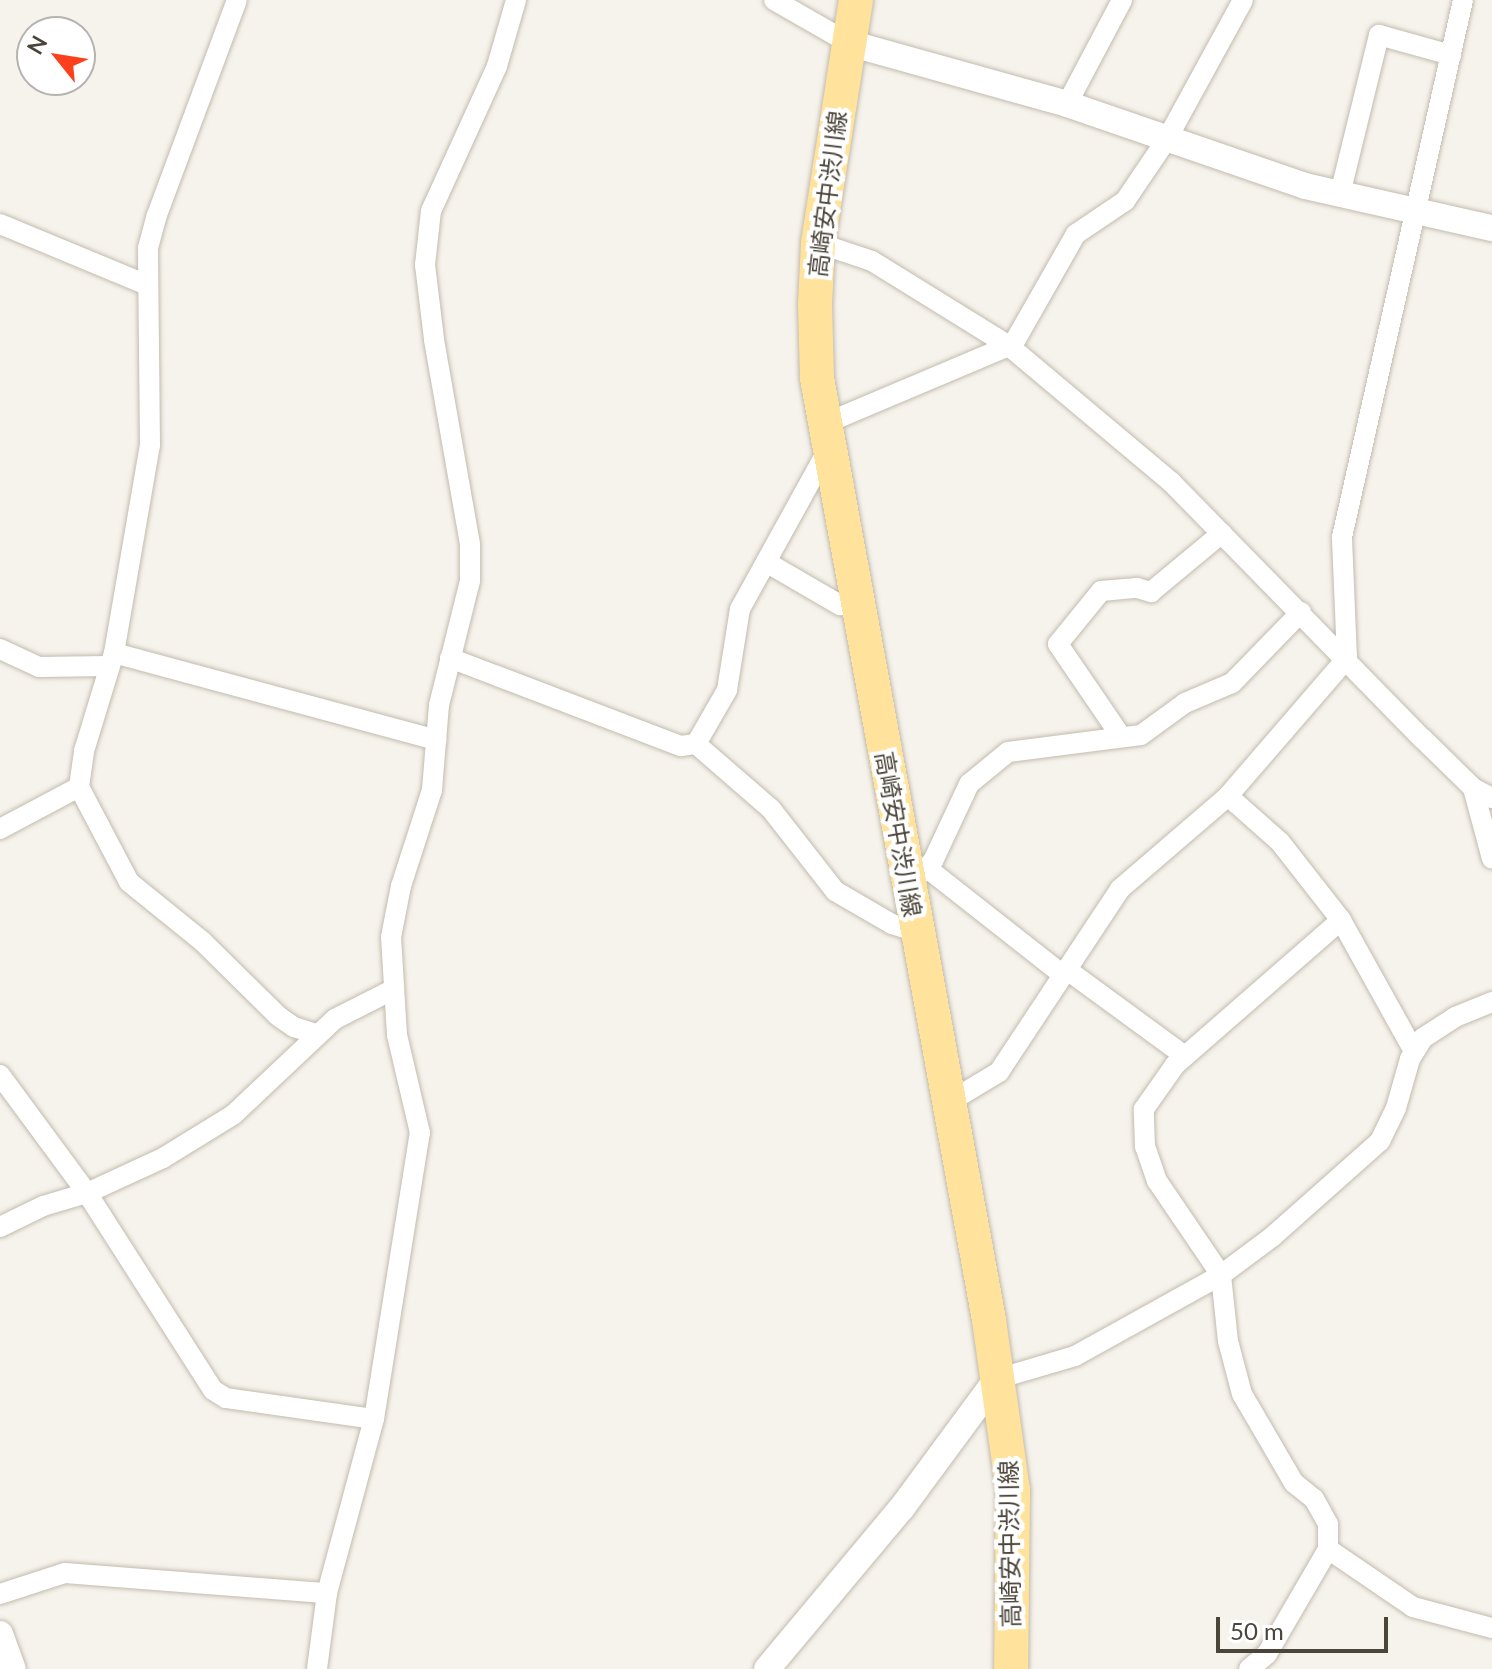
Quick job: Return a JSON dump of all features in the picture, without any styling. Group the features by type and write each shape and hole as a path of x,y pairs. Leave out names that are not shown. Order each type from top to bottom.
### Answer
{"main road":[{"name":"高崎安中渋川線","path":"856,0 818,243 816,334 826,436 857,604 918,876 917,932 951,1101 997,1379 1013,1490 1011,1669"}],"street":[{"path":"237,0 157,215 148,248 150,445 110,660 84,751 79,787 129,882 203,942 278,1016 294,1027 316,1034"},
{"path":"317,1669 327,1593 374,1419 420,1133 397,1035 391,937 401,886 432,790 439,705 470,581 470,544 434,339 425,265 431,211 497,66 516,0"},
{"path":"774,0 849,43 1067,104 1340,194 1492,228"},
{"path":"1067,104 1122,0"},
{"path":"696,744 727,690 740,609 826,436 1009,346 1076,234 1125,201 1167,139 1243,0"},
{"path":"951,1101 999,1072 1120,889 1228,796 1347,658 1342,537 1463,0"},
{"path":"1340,194 1379,35 1451,55"},
{"path":"0,224 147,285"},
{"path":"818,243 872,261 1009,346 1171,482 1483,793 1492,859"},
{"path":"1120,735 1058,644 1101,591 1137,588 1151,592 1222,533"},
{"path":"766,562 840,605 857,604"},
{"path":"1185,1056 918,876 969,784 1008,752 1120,735 1141,735 1185,703 1232,683 1301,612"},
{"path":"0,649 39,667 110,660 436,740"},
{"path":"450,658 681,746 696,744 771,809 835,891 892,924 917,932"},
{"path":"0,829 79,787"},
{"path":"1228,796 1280,842 1341,920 1414,1051"},
{"path":"1249,1669 1267,1654 1328,1549 1328,1524 1314,1499 1294,1483 1242,1394 1228,1341 1221,1275 1157,1181 1145,1147 1144,1109 1160,1081 1185,1056 1341,920"},
{"path":"0,1227 43,1206 87,1193 163,1158 233,1115 335,1019 394,989"},
{"path":"767,1669 901,1509 997,1379 1075,1356 1221,1275 1272,1237 1380,1141 1414,1051 1423,1038 1455,1017 1492,1002"},
{"path":"0,1075 87,1193 213,1390 226,1398 374,1419"},
{"path":"1328,1549 1413,1607 1492,1628"},
{"path":"0,1594 65,1573 327,1593"},
{"path":"0,1634 13,1669"}]}
